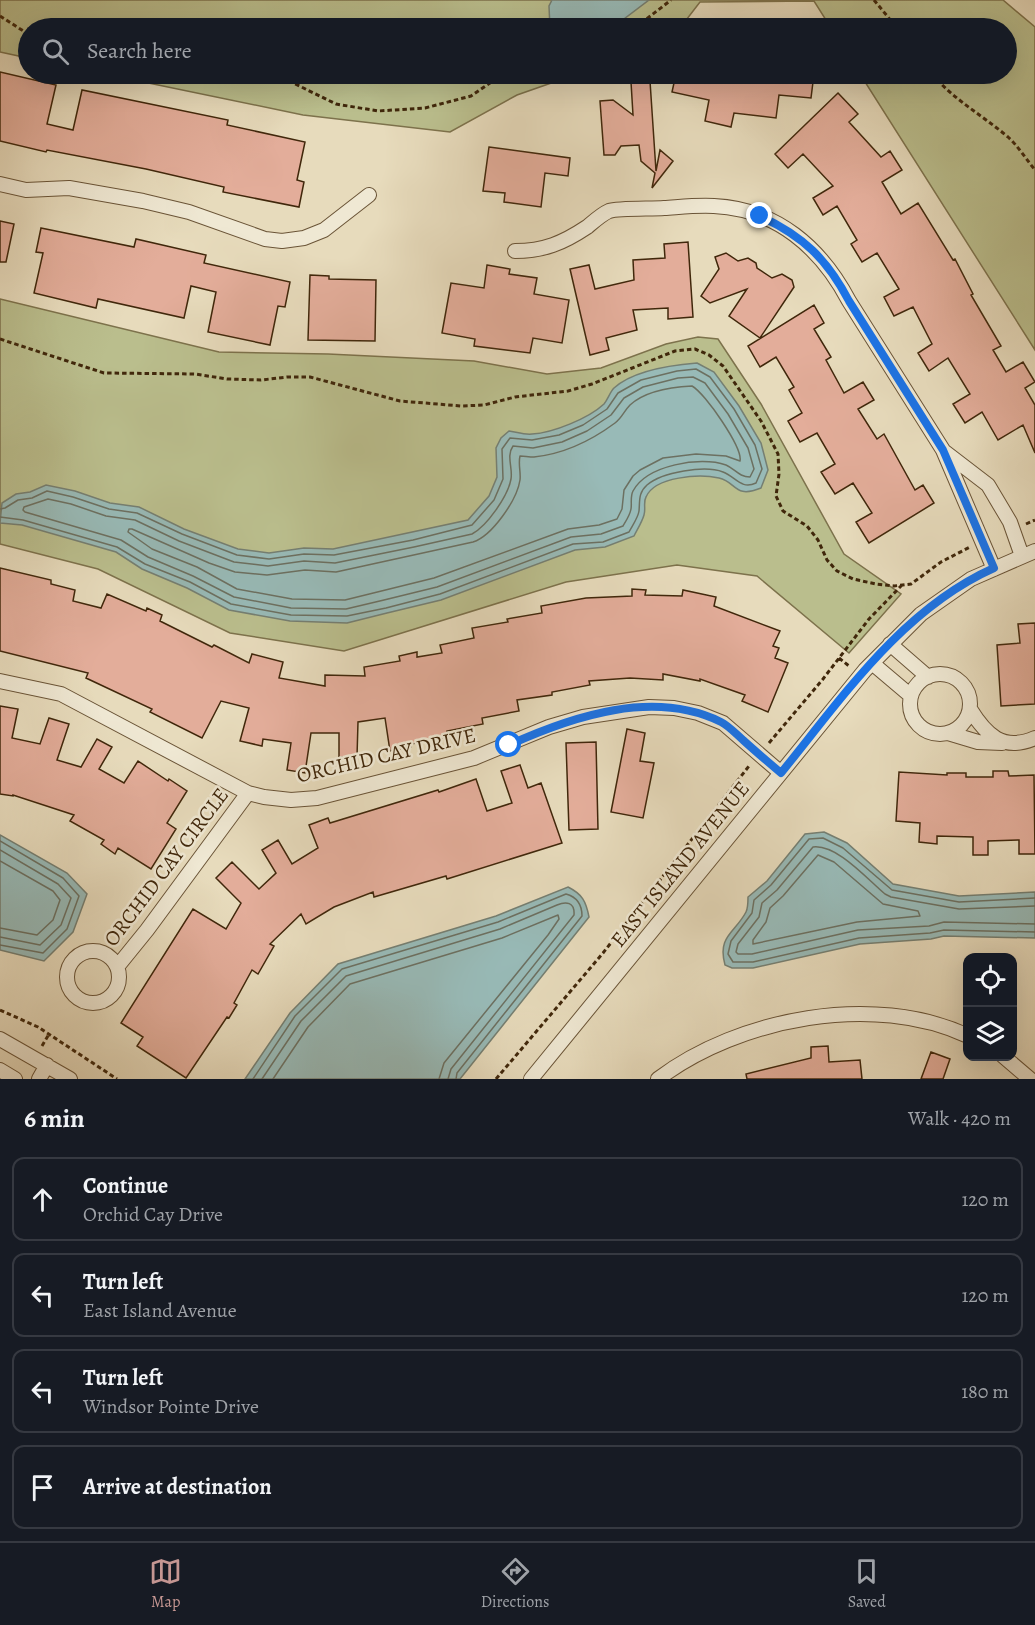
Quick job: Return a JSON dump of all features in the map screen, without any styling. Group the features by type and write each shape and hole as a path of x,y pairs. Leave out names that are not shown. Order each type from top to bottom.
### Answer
{"street":[{"path":"0,184 26,190 69,188 143,201 189,212 265,239 282,241 304,238 324,230 369,195"},
{"path":"515,251 545,248 567,240 609,211 715,206 737,209 768,219 803,240 823,259 838,279 849,301 943,450 994,568"},
{"path":"943,450 988,485 1013,529 1022,556"},
{"name":"EAST ISLAND AVENUE","path":"531,1079 781,773 890,644 921,614 971,579 1035,551"},
{"path":"890,644 928,677"},
{"path":"872,663 911,696"},
{"path":"938,674 949,675 967,690 969,709 966,719 957,729 948,733 934,734 919,726 913,718 910,708 911,696 916,686 928,677 938,674"},
{"name":"ORCHID CAY DRIVE","path":"0,681 61,694 248,793 264,797 291,800 317,798 474,758 549,727 583,717 649,707 690,711 723,723 781,773"},
{"path":"969,709 981,726 1002,743"},
{"path":"948,733 978,742 1015,744 1035,738"},
{"name":"ORCHID CAY CIRCLE","path":"117,967 248,793"},
{"path":"658,1079 698,1054 737,1037 764,1028 806,1019 862,1014 896,1015 925,1020 963,1034"},
{"path":"0,1039 70,1079"},
{"path":"1010,1061 1030,1079"},
{"path":"39,1079 47,1065"},
{"path":"0,1070 15,1079"}],"path":[{"path":"648,18 671,0"},
{"path":"874,0 889,18"},
{"path":"0,16 18,28"},
{"path":"295,84 336,104 378,111 425,108 471,96 488,84"},
{"path":"942,84 957,100 1011,139 1035,170"},
{"path":"0,339 104,373 195,374 227,379 261,380 310,377 400,401 460,406 484,405 515,397 568,391 592,384 675,351 695,349 709,355 723,366 761,421 778,454 779,474 776,496 783,511 807,526 818,540 827,560 837,571 853,579 894,586 911,584 941,562 982,541"},
{"path":"1013,529 1035,520"},
{"path":"772,738 869,619 902,585"},
{"path":"839,658 853,669"},
{"path":"496,1079 603,953 750,766"},
{"path":"0,1010 38,1027 117,1079"},
{"path":"38,1052 49,1034"}],"green space":[{"path":"0,0 562,0 562,18 18,18 18,56 0,52"},
{"path":"639,0 1003,0 1035,27 1035,350 866,84 1017,84 1017,18 825,18 814,1 700,2 688,18 615,18"},
{"path":"153,84 548,84 517,95 450,132 303,115"},
{"path":"0,299 219,352 328,354 474,361 547,374 601,368 666,344 698,337 718,339 761,404 844,554 901,594 849,653 757,576 677,565 566,582 344,651 230,633 98,569 0,544"}],"water":[{"path":"552,0 649,0 625,18 550,18 549,6"},
{"path":"697,363 714,372 739,406 761,443 768,470 761,488 741,491 725,480 711,477 679,478 668,481 651,490 646,497 644,515 634,536 605,547 575,550 441,600 347,623 290,621 229,610 187,588 142,569 116,552 22,525 0,523 2,503 16,494 30,492 46,485 75,491 110,503 139,507 184,529 238,549 269,553 304,548 333,549 468,520 489,496 497,477 496,448 501,438 509,431 529,434 560,428 597,409 604,404 614,388 632,377 665,367"},
{"path":"824,832 847,843 893,884 959,896 1035,892 1035,938 944,936 860,944 753,968 732,968 725,965 723,947 725,941 746,912 748,897 767,881 805,834"},
{"path":"0,835 67,873 87,894 73,932 44,961 0,950"},
{"path":"568,887 583,899 589,917 460,1079 245,1079 290,1013 338,964 496,916"}],"building":[{"path":"0,72 18,76 18,84 56,85 47,124 73,130 82,90 228,120 227,125 305,142 297,180 304,182 299,207 223,192 224,187 146,169 47,150 46,152 0,141"},
{"path":"631,84 650,84 656,171 660,150 673,161 652,188 655,173 641,161 639,145 621,146 615,155 604,155 600,101 613,100 633,115"},
{"path":"674,84 813,84 811,98 779,95 776,118 734,113 731,127 705,121 709,100 672,92"},
{"path":"838,93 858,114 849,122 881,157 890,151 902,170 882,182 901,214 918,203 953,260 955,259 973,294 971,295 1001,346 993,350 1006,372 1023,362 1035,382 1025,388 1035,405 1035,453 1023,425 998,440 982,412 965,423 953,404 970,394 948,358 929,371 918,353 932,344 913,307 894,316 884,297 899,289 877,253 862,262 851,244 857,240 837,206 823,215 813,198 833,186 803,154 788,168 775,154"},
{"path":"489,147 570,158 568,176 545,173 541,207 504,202 505,193 483,191"},
{"path":"0,221 14,224 6,262 0,262"},
{"path":"41,228 134,247 136,239 206,255 204,263 290,282 285,307 278,306 270,345 208,332 216,292 191,286 184,318 98,299 96,308 34,293 43,253 36,252"},
{"path":"688,242 693,317 668,319 668,308 633,310 637,330 606,338 609,350 590,355 570,269 589,265 595,289 634,280 633,260 665,258 664,244"},
{"path":"726,253 738,261 748,258 756,263 757,268 772,278 782,274 792,280 794,287 760,338 729,316 747,289 710,303 701,296 719,269 715,257"},
{"path":"487,265 510,269 509,274 537,278 534,294 569,300 562,343 533,338 530,353 474,346 475,339 442,333 451,283 484,288"},
{"path":"310,275 329,276 329,279 376,280 375,341 308,340"},
{"path":"814,305 824,323 814,329 831,357 826,360 844,393 863,382 874,400 858,409 877,439 884,434 915,490 923,485 934,503 869,543 856,522 872,513 853,483 835,494 821,472 835,464 817,433 800,442 788,421 802,413 789,390 794,387 776,357 760,367 748,346"},
{"path":"0,568 51,580 51,584 75,590 73,601 101,608 107,594 146,611 147,608 162,615 160,621 249,663 252,654 283,662 279,678 325,686 325,675 365,676 364,667 400,661 399,656 417,652 417,657 442,653 440,645 474,638 472,628 542,613 541,606 586,598 632,596 632,589 646,590 645,595 682,596 683,590 716,597 714,606 780,631 773,646 779,648 775,658 788,663 768,712 742,701 745,695 700,679 700,681 663,674 663,680 630,678 589,681 590,685 552,692 552,695 517,700 519,711 482,718 483,724 447,731 448,737 411,744 411,747 390,751 385,718 358,722 357,757 339,757 339,733 311,733 305,773 287,770 291,743 263,739 262,746 240,741 249,708 221,701 202,738 150,712 152,709 86,678 88,673 0,651"},
{"path":"1035,623 1035,704 1001,706 997,645 1020,643 1018,624"},
{"path":"0,706 18,709 12,738 40,744 49,718 69,724 57,760 81,767 97,739 112,747 99,769 124,783 138,761 187,791 167,823 176,829 151,869 118,848 115,854 101,844 104,840 70,821 74,815 13,795 0,794"},
{"path":"627,729 645,733 640,761 654,763 643,818 611,812"},
{"path":"596,742 598,829 569,830 566,743"},
{"path":"520,765 528,788 541,783 562,843 447,879 446,876 374,897 373,892 334,907 306,924 301,914 270,944 274,946 258,974 252,970 234,1003 237,1005 186,1078 137,1046 143,1037 121,1023 193,909 226,929 241,903 216,878 232,862 259,889 276,873 262,850 278,840 292,864 318,848 309,825 328,818 330,823 476,779 487,811 512,803 501,771"},
{"path":"993,771 1008,771 1009,776 1034,775 1035,854 1019,854 1019,840 988,841 988,855 973,855 973,837 937,836 937,844 919,842 920,823 896,821 899,772 947,775 947,773 966,773 966,777 993,777"},
{"path":"828,1046 829,1062 860,1060 862,1079 747,1079 746,1074 811,1058 811,1047"},
{"path":"931,1052 950,1059 943,1079 921,1079"}],"route":[{"path":"509,745 549,727 583,717 625,709 674,708 698,713 723,723 781,773 865,670 921,614 971,579 994,568 943,450 849,301 838,279 823,259 803,240 783,226 760,216"}]}
